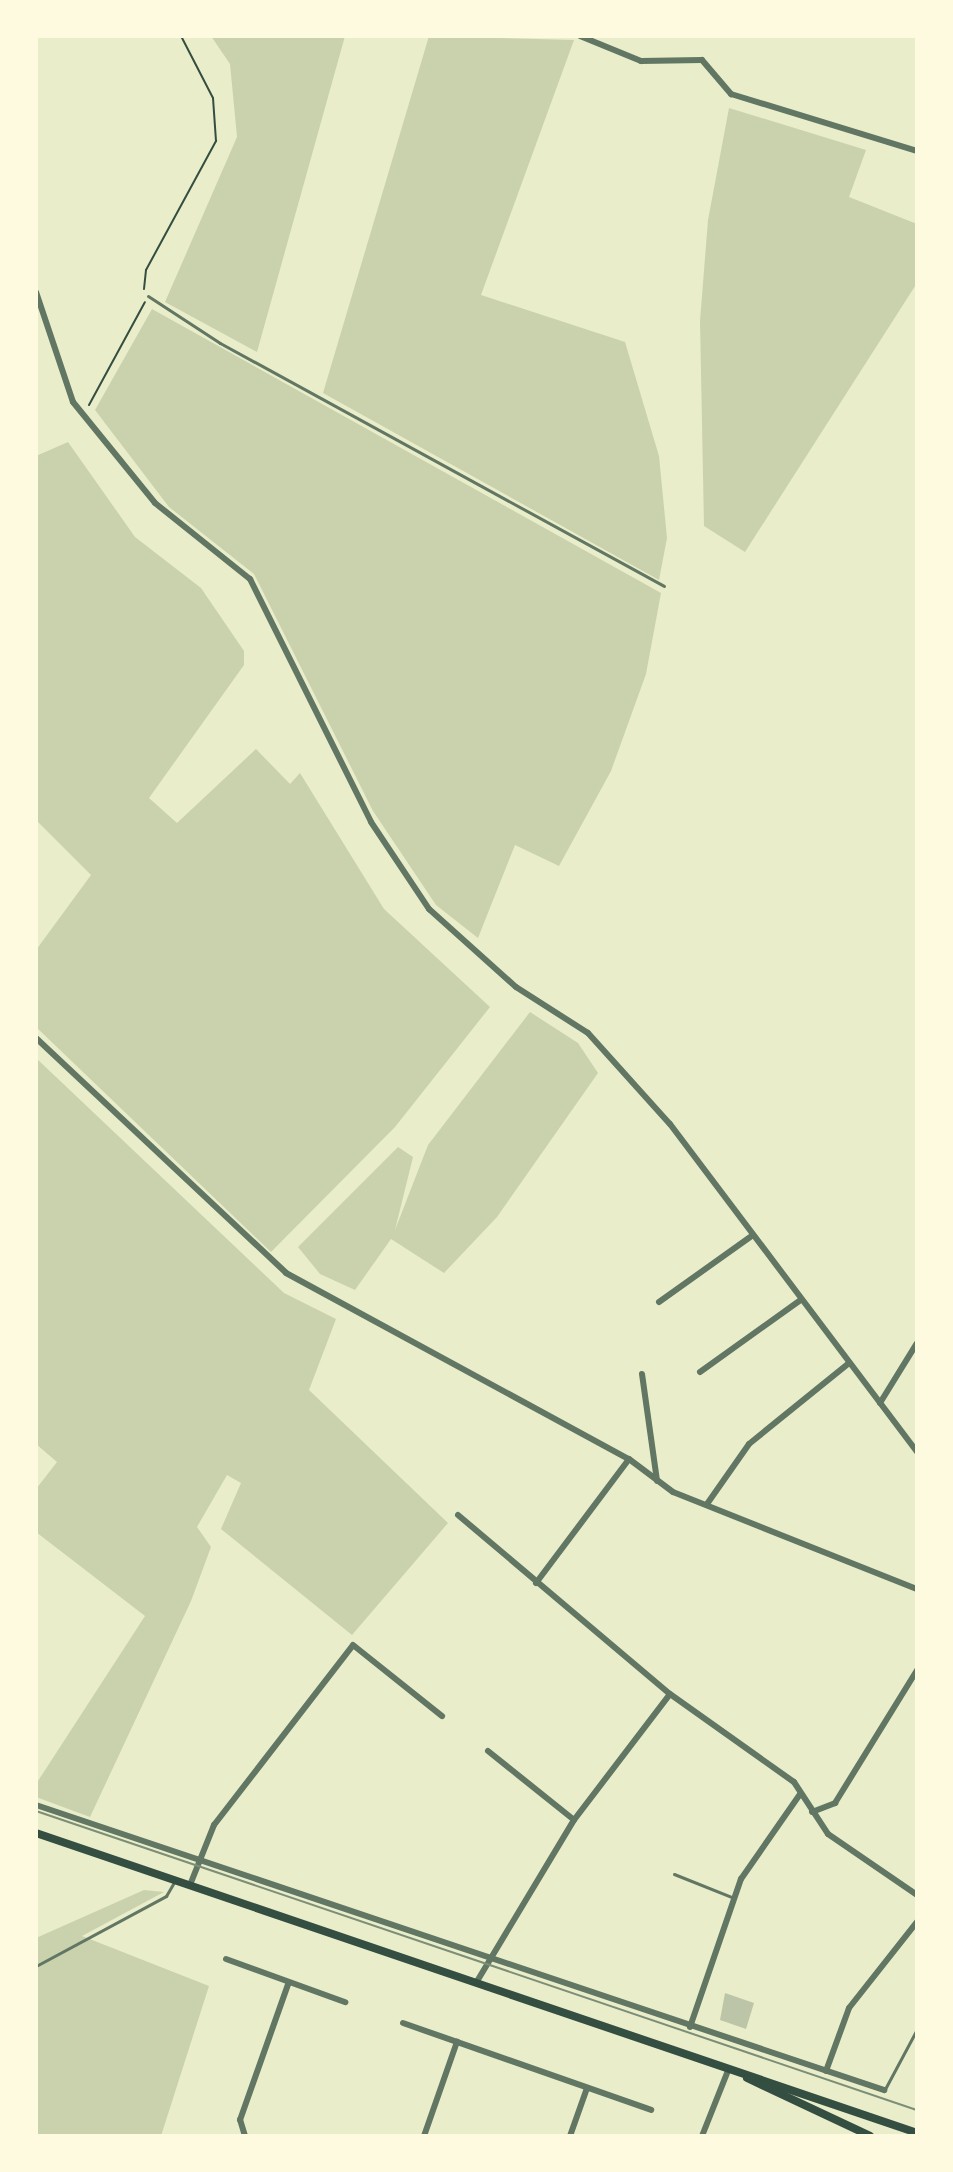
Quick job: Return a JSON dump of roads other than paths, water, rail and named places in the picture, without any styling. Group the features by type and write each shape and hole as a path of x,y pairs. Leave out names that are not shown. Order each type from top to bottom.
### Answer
{"main road":[{"path":"36,1833 917,2133"},
{"path":"729,2068 870,2136"}],"street":[{"path":"580,36 641,61 702,60 731,94 917,151"},
{"path":"36,292 83,412 155,503 250,579 371,822 429,909 516,987 588,1033 670,1124 750,1237 917,1452"},
{"path":"36,1038 270,1263 629,1459 657,1481 917,1589"},
{"path":"659,1302 750,1237"},
{"path":"700,1372 799,1301"},
{"path":"880,1403 917,1343"},
{"path":"707,1504 749,1444 849,1363"},
{"path":"642,1374 657,1481"},
{"path":"536,1583 629,1459"},
{"path":"458,1515 670,1694 794,1782 828,1834 917,1895"},
{"path":"190,1885 200,1860 241,1787 353,1645 442,1716"},
{"path":"812,1812 835,1803 917,1670"},
{"path":"476,1983 486,1957 574,1820 670,1694"},
{"path":"488,1751 574,1820"},
{"path":"690,2027 734,1898 800,1794"},
{"path":"36,1805 884,2090"},
{"path":"826,2071 841,2020 917,1922"},
{"path":"226,1959 345,2002"},
{"path":"245,2136 240,2120 289,1982"},
{"path":"403,2023 651,2110"},
{"path":"424,2136 457,2042"},
{"path":"702,2136 729,2068"},
{"path":"570,2136 587,2088"}],"lane":[{"path":"148,296 220,343 664,586"},
{"path":"674,1874 734,1898"},
{"path":"36,1966 166,1896 175,1879"},
{"path":"884,2090 917,2029"}],"tram line":[{"path":"36,1811 917,2110"}]}
